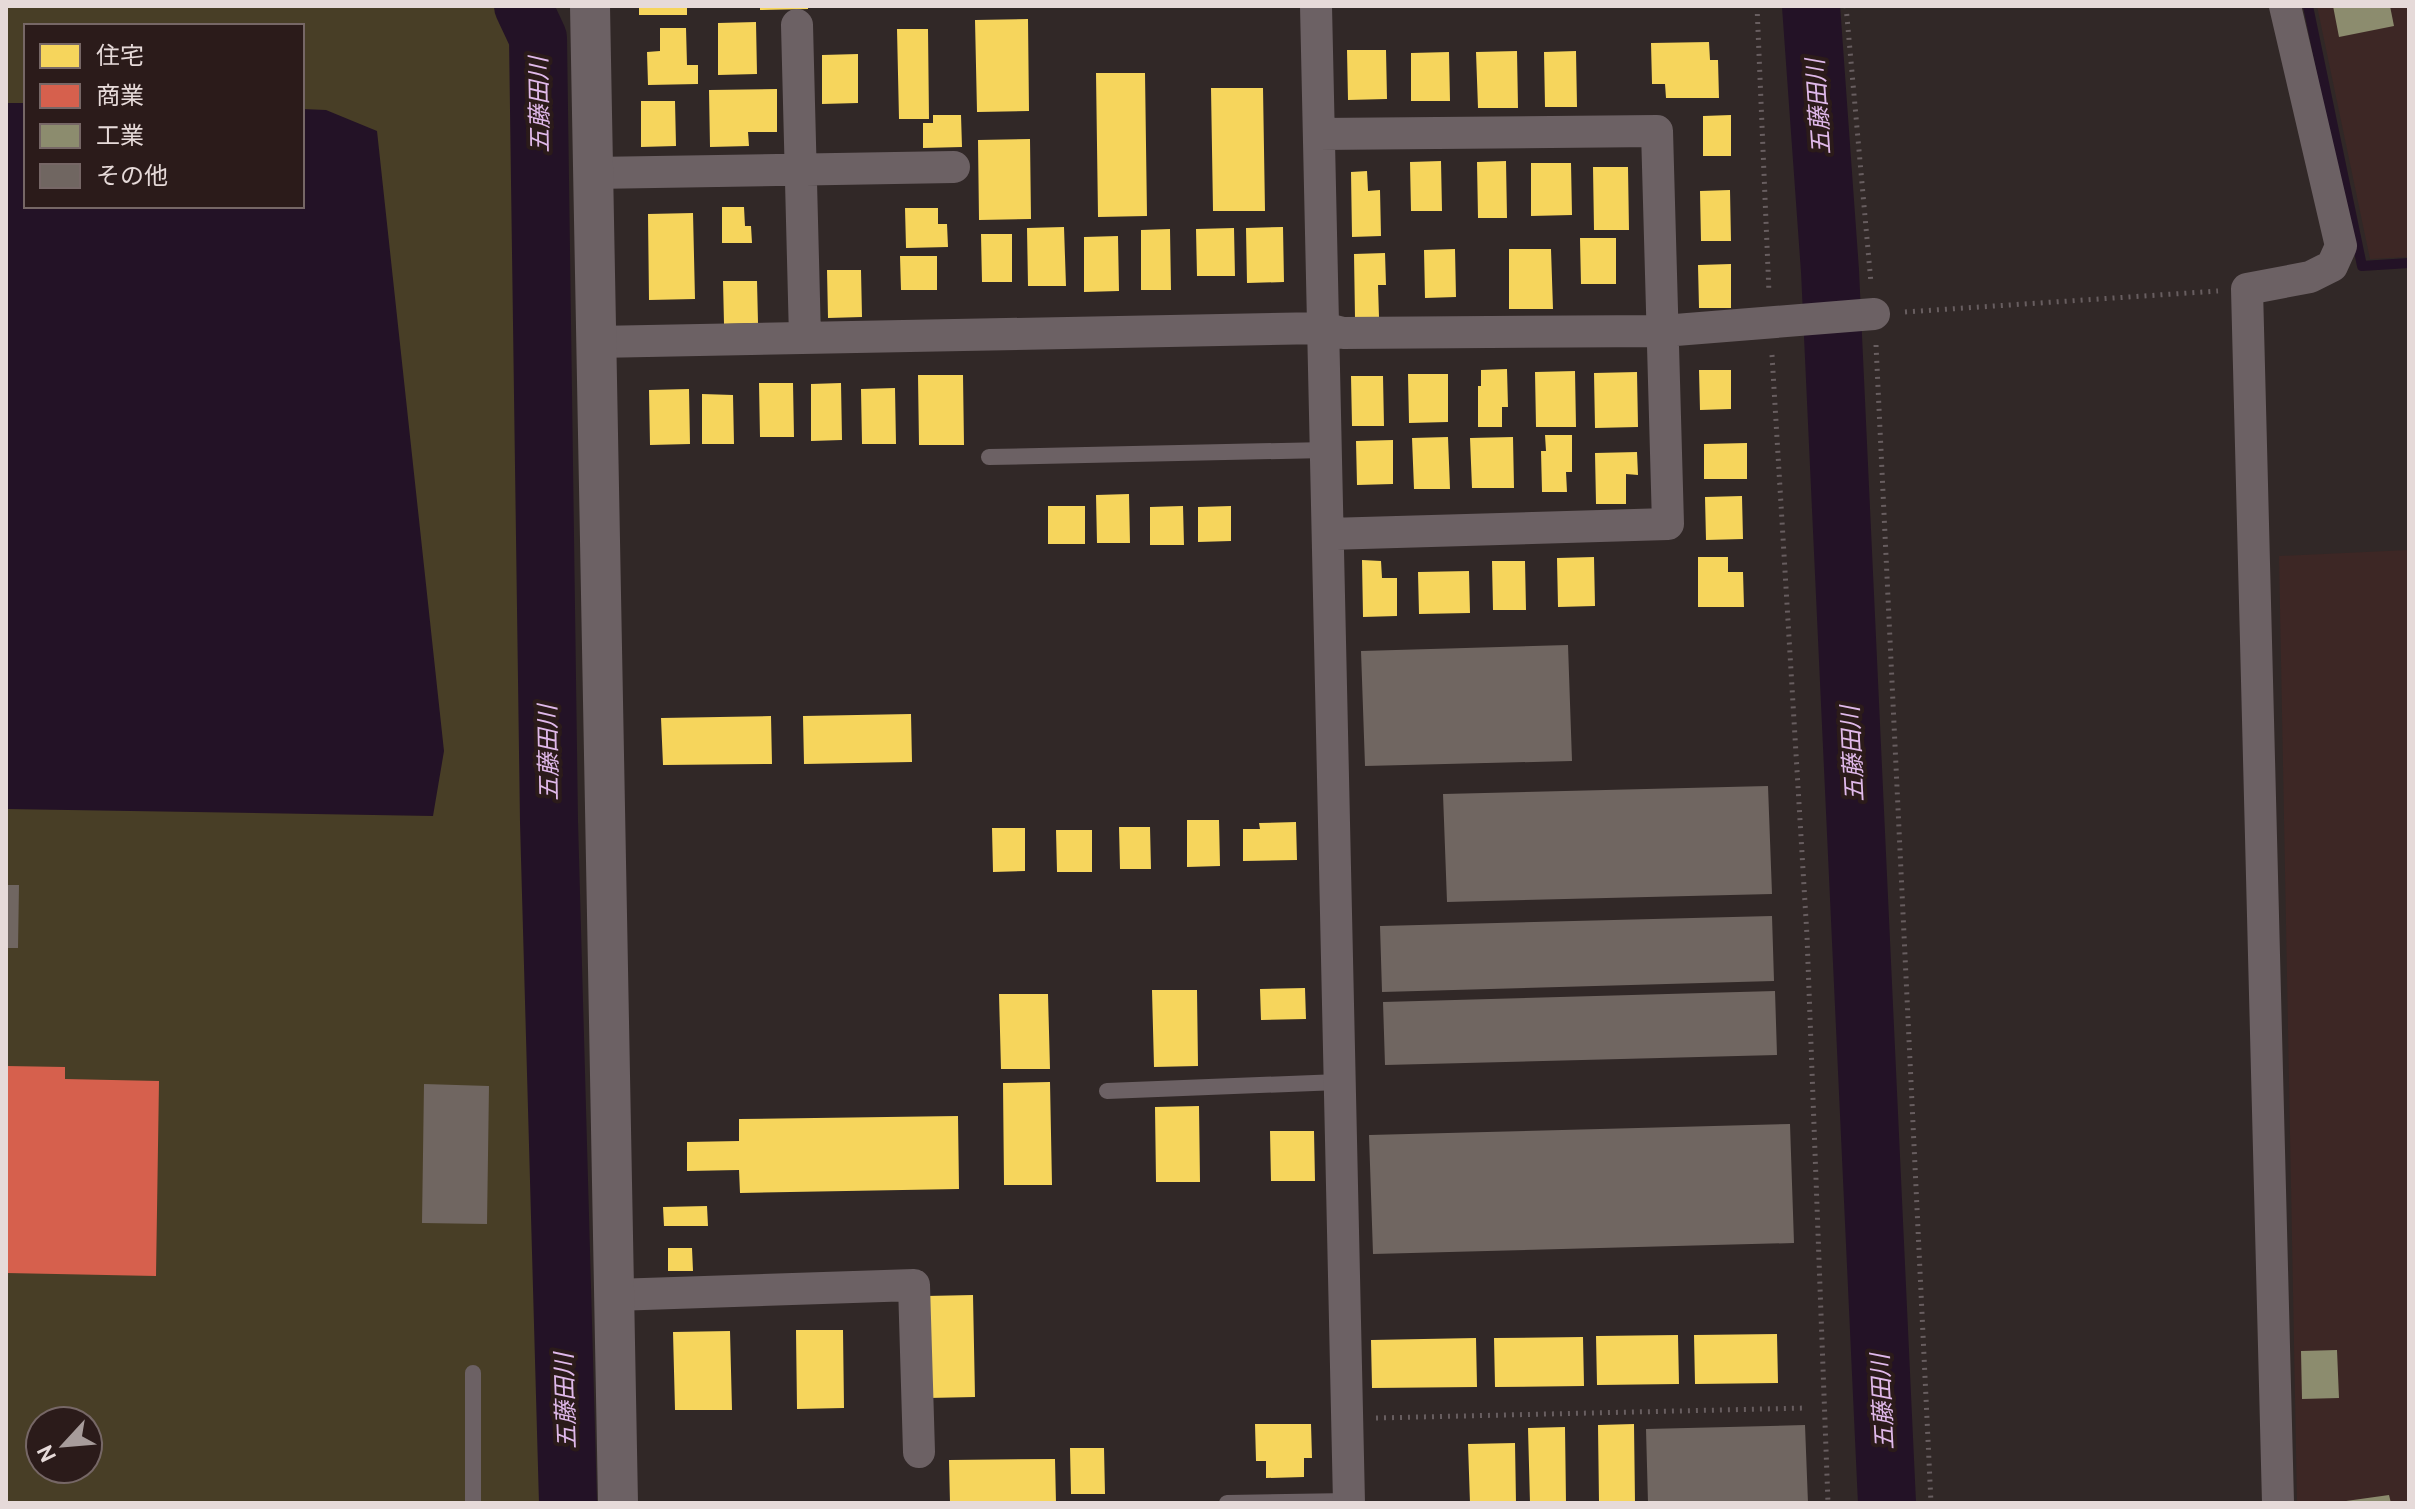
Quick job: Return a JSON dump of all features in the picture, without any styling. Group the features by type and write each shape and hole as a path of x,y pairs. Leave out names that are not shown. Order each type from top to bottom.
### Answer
{"street":[{"path":"590,6 618,1503"},
{"path":"1316,6 1349,1502"},
{"path":"2278,1503 2247,289 2310,277 2332,266 2341,246 2285,6"},
{"path":"797,25 805,338"},
{"path":"1319,134 1657,131 1668,524 1328,534"},
{"path":"593,173 954,167"},
{"path":"596,342 1323,328 1343,333 1663,331 1874,314"},
{"path":"614,1295 914,1285 919,1452"}],"lane":[{"path":"989,457 1326,450"},
{"path":"1107,1091 1339,1082"},
{"path":"473,1373 473,1503"},
{"path":"1227,1503 1349,1502"}],"path":[{"path":"1757,6 1770,321 1807,936 1828,1503"},
{"path":"1846,6 1874,314 1931,1503"},
{"path":"1874,314 2247,289"},
{"path":"1347,1418 1806,1408"}],"shaded area":[{"path":"6,6 499,6 518,36 551,1503 6,1503"},
{"path":"2317,6 2409,6 2409,257 2370,259"},
{"path":"6,103 24,103 24,208 304,208 304,109 326,110 377,131 444,751 433,816 6,809"},
{"path":"2409,550 2409,1503 2297,1503 2279,556"}],"building: 住宅":[{"path":"639,6 687,6 687,15 639,15"},
{"path":"760,6 808,6 808,9 760,10"},
{"path":"1028,19 1029,111 977,112 975,20"},
{"path":"756,22 757,74 718,75 718,23"},
{"path":"660,28 686,28 687,65 698,65 698,84 648,85 647,52 660,51"},
{"path":"897,29 928,29 929,119 899,119"},
{"path":"1709,42 1710,60 1718,60 1719,98 1666,98 1665,84 1652,84 1651,43"},
{"path":"1347,50 1386,50 1387,99 1348,100"},
{"path":"1517,51 1518,108 1478,108 1476,52"},
{"path":"1576,51 1577,107 1545,107 1544,52"},
{"path":"1449,52 1450,101 1411,101 1411,53"},
{"path":"858,54 858,103 822,104 822,55"},
{"path":"1096,73 1145,73 1147,216 1098,217"},
{"path":"1211,88 1263,88 1265,211 1213,211"},
{"path":"777,89 777,132 748,132 749,146 710,147 709,90"},
{"path":"641,101 675,101 676,146 641,147"},
{"path":"933,115 961,115 962,147 923,148 923,123 933,123"},
{"path":"1731,115 1731,156 1703,156 1703,116"},
{"path":"1030,139 1031,219 979,220 978,140"},
{"path":"1441,161 1442,211 1411,211 1410,162"},
{"path":"1506,161 1507,218 1478,218 1477,162"},
{"path":"1531,163 1571,163 1572,215 1531,216"},
{"path":"1593,167 1628,167 1629,230 1594,230"},
{"path":"1367,171 1368,191 1380,190 1381,236 1352,237 1351,172"},
{"path":"1730,190 1731,241 1701,241 1700,191"},
{"path":"722,207 744,207 745,226 751,226 752,243 722,243"},
{"path":"905,208 938,208 938,224 947,224 948,247 906,248"},
{"path":"693,213 695,299 649,300 648,214"},
{"path":"1064,227 1066,286 1028,286 1027,228"},
{"path":"1283,227 1284,282 1247,283 1246,228"},
{"path":"1234,228 1235,276 1197,276 1196,229"},
{"path":"1170,229 1171,290 1141,290 1141,230"},
{"path":"981,234 1012,234 1012,282 982,282"},
{"path":"1118,236 1119,291 1084,292 1084,237"},
{"path":"1580,238 1616,238 1616,284 1581,284"},
{"path":"1455,249 1456,297 1425,298 1424,250"},
{"path":"1509,249 1551,249 1553,309 1509,309"},
{"path":"1385,253 1386,285 1378,285 1379,317 1355,318 1354,254"},
{"path":"900,256 937,256 937,290 901,290"},
{"path":"1731,264 1731,308 1699,308 1698,265"},
{"path":"827,270 861,270 862,317 828,318"},
{"path":"723,281 757,281 758,323 724,324"},
{"path":"1507,369 1508,407 1502,407 1502,427 1478,427 1481,370"},
{"path":"1699,370 1731,370 1731,409 1700,410"},
{"path":"1575,371 1576,427 1536,427 1535,372"},
{"path":"1637,372 1638,427 1595,428 1594,373"},
{"path":"1408,374 1448,374 1448,422 1409,423"},
{"path":"918,375 963,375 964,445 919,445"},
{"path":"1351,376 1383,376 1384,426 1352,426"},
{"path":"759,383 793,383 794,437 760,437"},
{"path":"841,383 842,440 811,441 811,384"},
{"path":"895,388 896,444 862,444 861,389"},
{"path":"689,389 690,444 650,445 649,390"},
{"path":"702,394 733,395 734,444 702,444"},
{"path":"1545,435 1572,435 1572,472 1566,472 1567,492 1542,492 1541,451 1546,451"},
{"path":"1448,437 1450,489 1414,489 1412,438"},
{"path":"1513,437 1514,488 1472,488 1470,438"},
{"path":"1393,440 1393,484 1357,485 1356,441"},
{"path":"1747,443 1747,479 1704,479 1704,444"},
{"path":"1637,452 1638,475 1626,474 1626,504 1596,504 1595,453"},
{"path":"1129,494 1130,543 1097,543 1096,495"},
{"path":"1742,496 1743,539 1706,540 1705,497"},
{"path":"1048,506 1085,506 1085,544 1048,544"},
{"path":"1183,506 1184,545 1150,545 1150,507"},
{"path":"1231,506 1231,541 1198,542 1198,507"},
{"path":"1594,557 1595,606 1558,607 1557,558"},
{"path":"1698,557 1728,557 1728,572 1743,572 1744,607 1698,607"},
{"path":"1362,560 1381,561 1382,578 1397,578 1397,616 1363,617"},
{"path":"1492,561 1525,561 1526,610 1493,610"},
{"path":"1469,571 1470,613 1419,614 1418,572"},
{"path":"911,714 912,762 804,764 803,716"},
{"path":"771,716 772,764 663,765 661,718"},
{"path":"1187,820 1219,820 1220,866 1187,867"},
{"path":"1296,822 1297,860 1243,861 1243,829 1260,829 1259,823"},
{"path":"1119,827 1150,827 1151,869 1120,869"},
{"path":"992,828 1025,828 1025,871 993,872"},
{"path":"1056,830 1092,830 1092,872 1057,872"},
{"path":"1305,988 1306,1019 1261,1020 1260,989"},
{"path":"1152,990 1197,990 1198,1066 1154,1067"},
{"path":"999,994 1048,994 1050,1069 1001,1069"},
{"path":"1050,1082 1052,1185 1004,1185 1003,1083"},
{"path":"1199,1106 1200,1182 1156,1182 1155,1107"},
{"path":"958,1116 959,1189 740,1193 739,1170 687,1171 687,1142 739,1141 739,1119"},
{"path":"1270,1131 1314,1131 1315,1181 1271,1181"},
{"path":"707,1206 708,1226 664,1226 663,1207"},
{"path":"668,1248 692,1248 693,1271 668,1271"},
{"path":"973,1295 975,1397 928,1398 926,1296"},
{"path":"796,1330 843,1330 844,1408 797,1409"},
{"path":"730,1331 732,1410 675,1410 673,1332"},
{"path":"1777,1334 1778,1383 1695,1384 1694,1335"},
{"path":"1678,1335 1679,1384 1597,1385 1596,1336"},
{"path":"1583,1337 1584,1386 1495,1387 1494,1338"},
{"path":"1476,1338 1477,1387 1372,1388 1371,1340"},
{"path":"1255,1424 1311,1424 1312,1458 1304,1458 1304,1477 1266,1478 1266,1461 1256,1461"},
{"path":"1634,1424 1635,1503 1599,1503 1598,1425"},
{"path":"1565,1427 1566,1503 1530,1503 1528,1428"},
{"path":"1515,1443 1516,1503 1470,1503 1468,1444"},
{"path":"1070,1448 1104,1448 1105,1494 1071,1494"},
{"path":"1055,1459 1056,1503 950,1503 949,1460"}],"building: 商業":[{"path":"6,1066 65,1067 65,1079 159,1081 156,1276 6,1273"}],"building: 工業":[{"path":"2333,6 2390,6 2394,26 2339,37"},
{"path":"2337,1350 2339,1398 2302,1399 2301,1351"},
{"path":"2389,1495 2391,1503 2346,1503 2346,1501"}],"building: その他":[{"path":"1568,645 1572,761 1365,766 1361,651"},
{"path":"1768,786 1772,894 1447,902 1443,794"},
{"path":"6,885 19,885 18,948 6,948"},
{"path":"1772,916 1774,981 1382,992 1380,926"},
{"path":"1775,991 1777,1055 1385,1065 1383,1002"},
{"path":"424,1084 489,1086 487,1224 422,1223"},
{"path":"1790,1124 1794,1243 1373,1254 1369,1135"},
{"path":"1805,1425 1808,1503 1648,1503 1646,1429"}],"waterway":[{"name":"五藤田川","path":"523,6 538,38 549,822 568,1503"},
{"name":"五藤田川","path":"1811,6 1830,271 1887,1503"},
{"path":"2308,6 2362,266 2409,263"}]}
